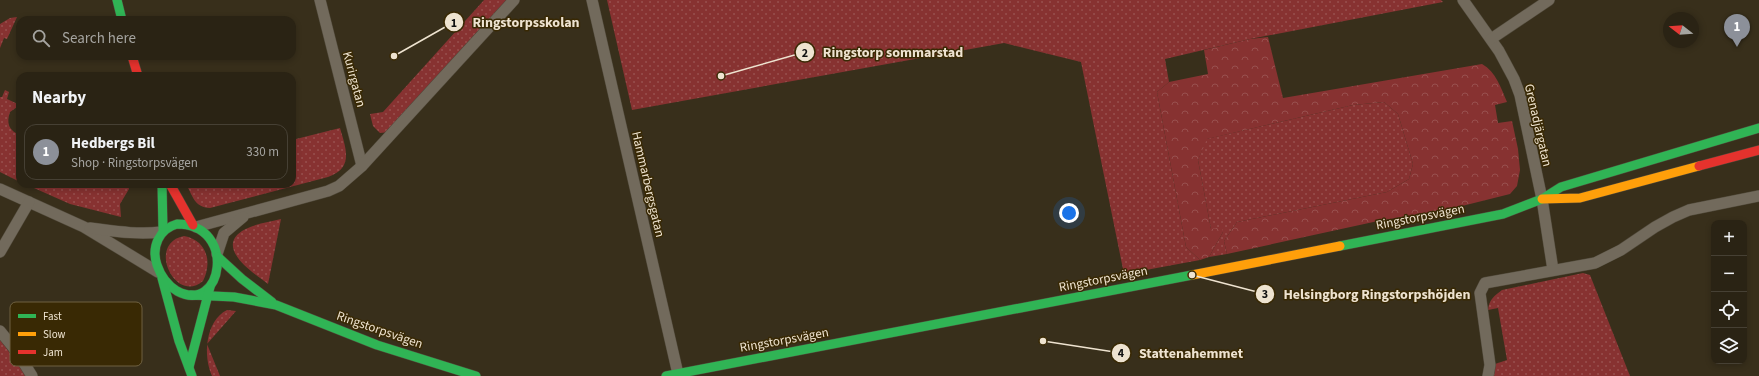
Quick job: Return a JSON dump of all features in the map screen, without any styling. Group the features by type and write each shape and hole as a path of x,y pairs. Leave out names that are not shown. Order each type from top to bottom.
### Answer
{"street":[{"path":"117,0 121,16"},
{"name":"Kurirgatan","path":"320,0 362,166"},
{"path":"84,227 148,234 162,231 177,224 195,226 247,214 328,192 339,186 362,166 514,0"},
{"name":"Hammarbergsgatan","path":"592,0 678,374"},
{"name":"Grenadjärgatan","path":"1463,0 1491,40 1514,78 1520,95 1542,199 1553,270"},
{"path":"1491,40 1549,0"},
{"path":"133,60 137,72"},
{"name":"Ringstorpsvägen","path":"666,376 695,373 1503,214 1542,199 1561,187 1759,128"},
{"name":"Ringstorpsvägen","path":"1542,199 1580,198 1759,150"},
{"path":"162,188 162,231 156,249 159,275 179,341 192,376"},
{"path":"172,188 185,214 209,239 217,255"},
{"path":"0,189 84,227 159,275 171,289 191,295 203,291 209,291"},
{"path":"1488,376 1490,365 1480,302 1480,293 1482,286 1488,281 1595,263 1621,250 1655,227 1689,210 1759,196"},
{"path":"0,252 29,202"},
{"path":"188,367 209,291 216,277 217,255 224,233 247,214"},
{"name":"Ringstorpsvägen","path":"217,255 246,282 276,305"},
{"name":"Ringstorpsvägen","path":"209,291 228,297 276,305 377,345 476,376"},
{"path":"201,317 228,297"},
{"path":"0,331 10,343"},
{"path":"26,366 32,376"}],"green space":[{"path":"484,0 509,0 390,132 380,133 373,126 370,114 383,112"},
{"path":"607,0 1441,0 1443,2 1250,39 1165,59 1169,82 1157,92 1186,247 1200,260 1124,274 1081,62 1004,43 632,110"},
{"path":"16,17 16,19 7,39 4,38 0,48 0,24 10,18"},
{"path":"1268,37 1283,98 1482,64 1491,71 1507,102 1495,105 1498,123 1512,121 1518,149 1520,170 1517,186 1510,194 1454,208 1378,221 1227,254 1224,241 1237,222 1387,192 1409,179 1413,164 1398,114 1384,102 1353,105 1207,139 1198,160 1211,229 1222,227 1223,232 1209,257 1200,260 1186,247 1157,92 1169,82 1208,74 1204,50 1250,39"},
{"path":"5,90 9,92 7,99 16,103 16,108 10,112 8,120 9,126 16,133 16,180 0,172 0,97 2,97"},
{"path":"1384,102 1398,114 1413,164 1409,179 1387,192 1237,222 1224,241 1227,254 1209,257 1223,232 1211,229 1198,160 1206,139 1353,105"},
{"path":"340,128 346,150 345,163 336,173 328,177 296,185 296,139"},
{"path":"34,188 129,189 120,204 121,217 70,204"},
{"path":"188,188 286,188 210,208 200,206 192,197"},
{"path":"281,219 268,284 247,268 235,253 233,245 235,238 242,231"},
{"path":"184,236 192,238 198,242 206,252 207,266 203,281 193,286 183,285 175,279 169,270 166,260 167,249 173,241"},
{"path":"1583,273 1590,275 1630,376 1494,376 1495,364 1507,360 1498,308 1488,310 1492,298 1502,290"},
{"path":"227,310 236,311 208,343 210,330 220,315"},
{"path":"0,339 10,353 10,366 19,366 26,376 0,376"},
{"path":"207,345 220,376 212,376 207,359"}],"traffic: fast":[{"path":"117,0 121,16"},
{"path":"1340,246 1503,214 1542,199 1561,187 1759,128"},
{"path":"162,188 163,230"},
{"path":"177,224 196,228 209,238 216,252 217,267 213,281 205,291 193,295 177,291 170,286 160,273 155,258 156,245 161,234 171,226 177,224"},
{"path":"218,257 242,279 272,302"},
{"path":"666,376 1192,275"},
{"path":"162,278 179,341 192,376"},
{"path":"189,367 210,287"},
{"path":"191,295 234,297 276,305 377,345 476,376"}],"traffic: slow":[{"path":"1542,199 1580,198 1699,166"},
{"path":"1192,275 1340,246"}],"traffic: jam":[{"path":"133,60 137,72"},
{"path":"1699,166 1759,150"},
{"path":"172,188 193,225"}],"place":[{"name":"Hedbergs Bil","path":"1737,47"},
{"name":"Ringstorpsskolan","path":"394,56"},
{"name":"Ringstorp sommarstad","path":"721,76"},
{"name":"Helsingborg Ringstorpshöjden","path":"1192,275"},
{"name":"Stattenahemmet","path":"1043,341"}]}
